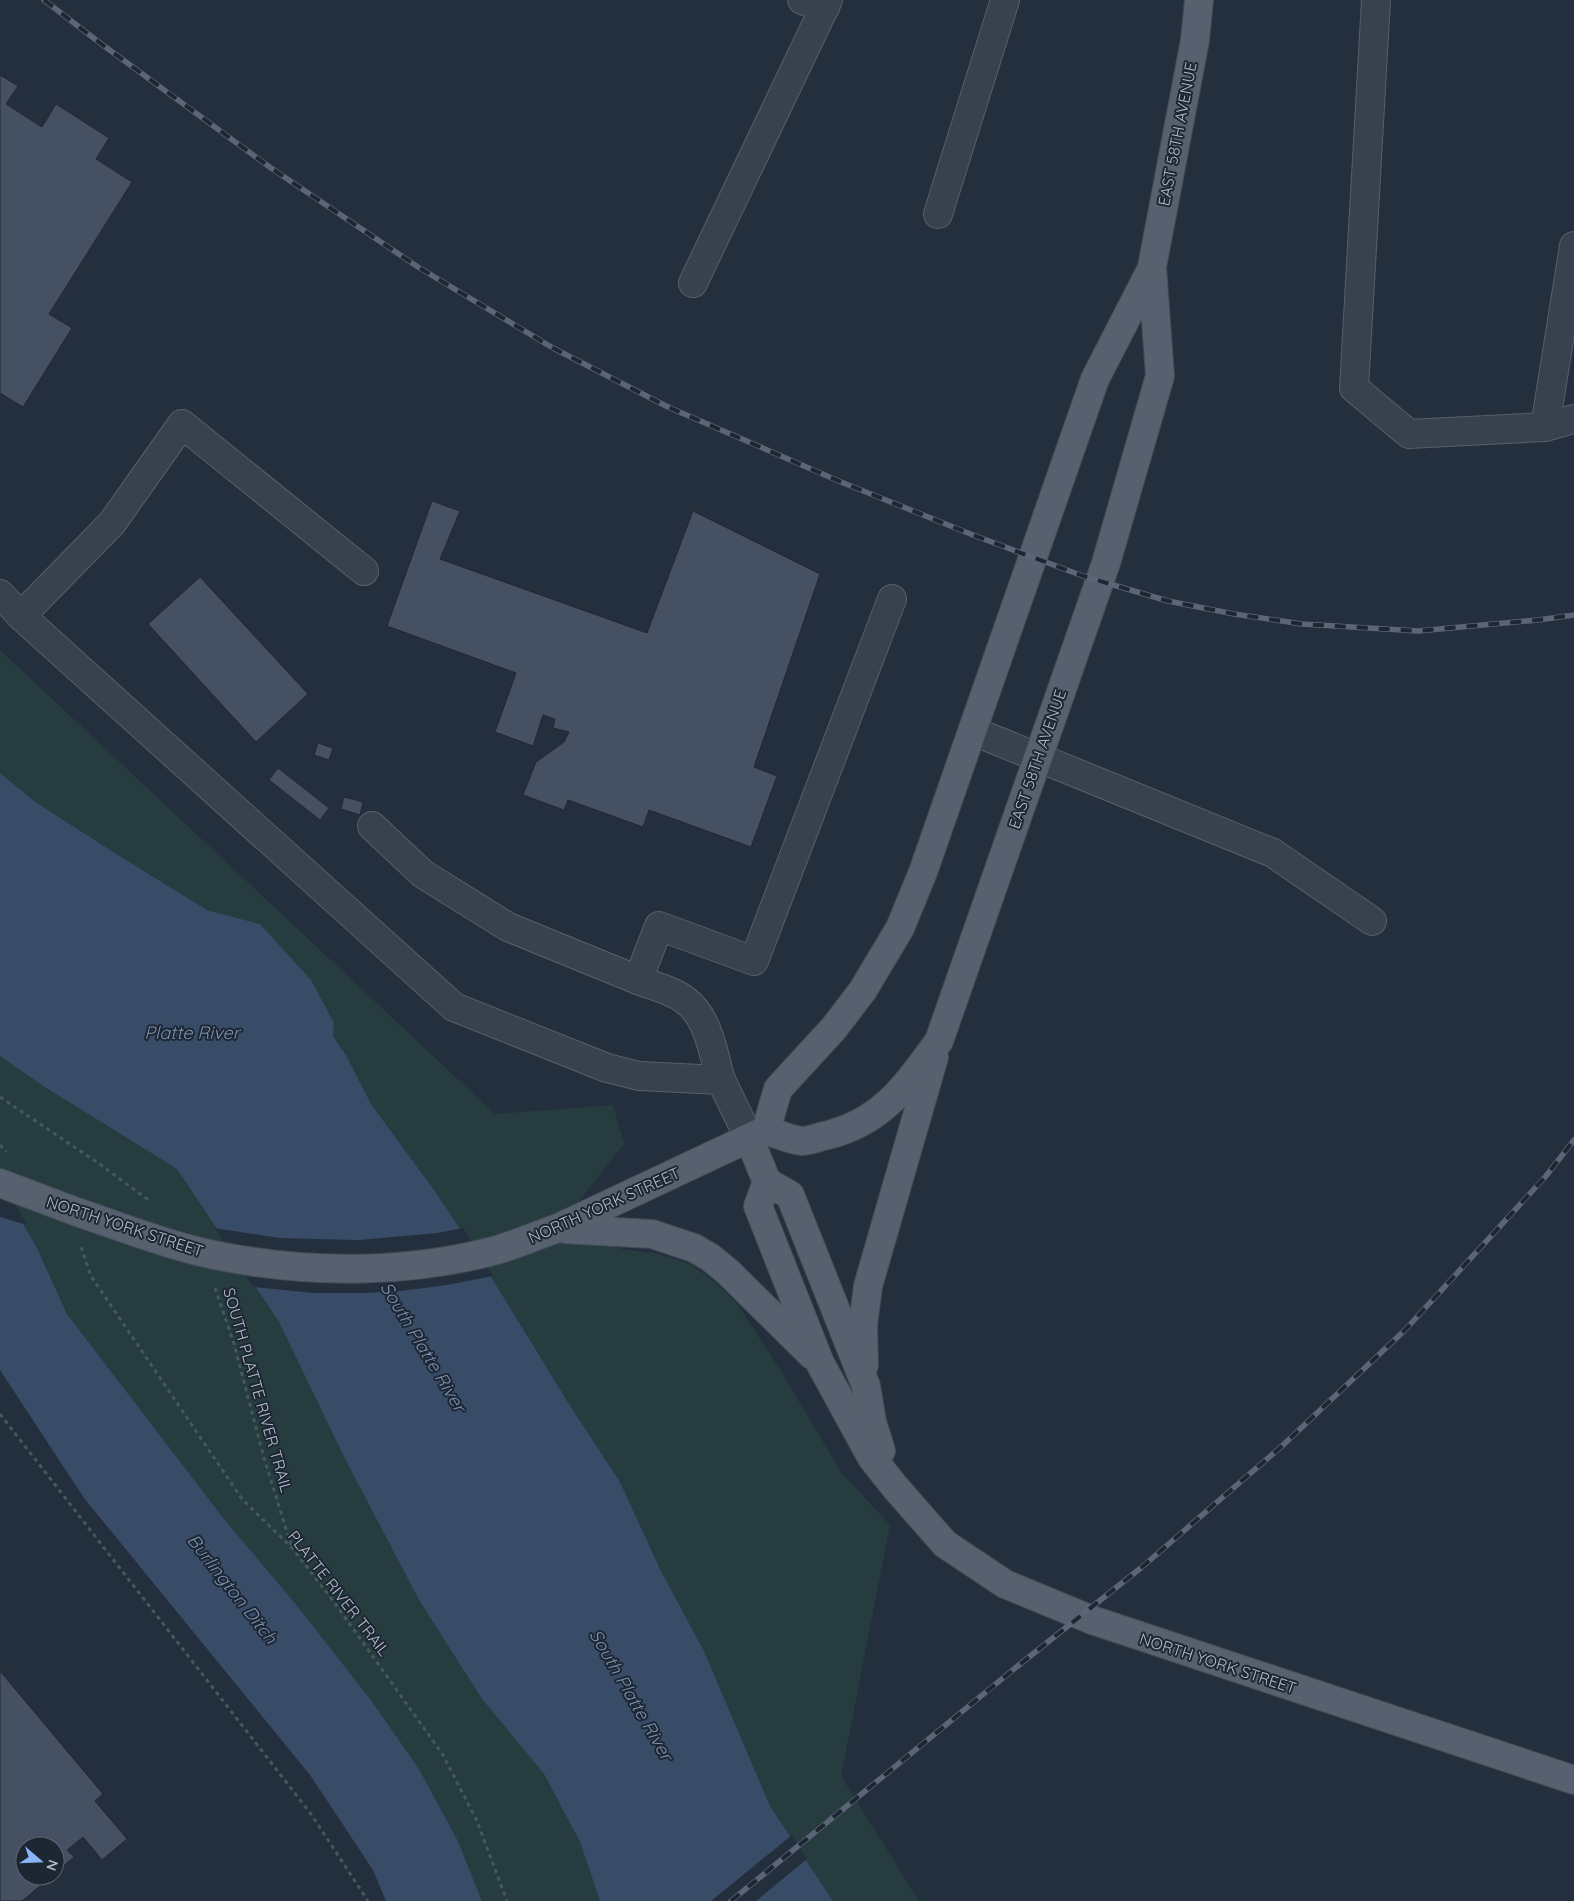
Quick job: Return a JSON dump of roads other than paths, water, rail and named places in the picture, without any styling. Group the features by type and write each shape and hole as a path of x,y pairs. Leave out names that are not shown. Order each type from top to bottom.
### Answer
{"main road":[{"name":"EAST 58TH AVENUE","path":"1152,267 1095,379 923,872 900,928 863,990 834,1028 778,1089 758,1134 803,1141 832,1134 862,1123 888,1105 939,1041 1106,563 1160,376 1152,267 1195,40 1199,0"},
{"path":"866,1386 863,1325 868,1286 939,1041"},
{"path":"758,1134 767,1182"},
{"name":"NORTH YORK STREET","path":"0,1184 168,1243 205,1253 247,1261 311,1268 381,1268 449,1259 498,1249 558,1228 758,1134"},
{"name":"NORTH YORK STREET","path":"895,1487 872,1422 866,1386 790,1195 767,1182 758,1206 820,1363 872,1458 895,1487 945,1544 1005,1584 1111,1627 1574,1780"},
{"path":"558,1228 652,1234 694,1248 711,1258 728,1272 820,1363"}],"lane":[{"path":"938,214 1005,0"},
{"path":"1376,0 1354,388 1409,434 1545,427 1574,419"},
{"path":"693,283 818,3"},
{"path":"1545,427 1574,246"},
{"path":"21,616 112,523 182,424 364,571"},
{"path":"0,594 21,616 454,1007 607,1068 639,1076 721,1080"},
{"path":"638,980 659,926 754,961 892,599"},
{"path":"973,731 1273,853 1372,921"},
{"path":"372,826 423,874 508,927 670,992 685,1000 703,1020 721,1080 758,1134"}],"water":[{"name":"Platte River","path":"0,773 34,801 207,910 260,924 311,980 334,1023 333,1036 346,1055 371,1104 434,1190 477,1254 569,1404 620,1482 661,1571 704,1651 770,1806 833,1901 600,1901 580,1842 544,1774 482,1699 419,1600 344,1457 279,1322 177,1169 43,1086 0,1056"},
{"name":"Burlington Ditch","path":"0,1183 37,1248 67,1314 224,1519 294,1602 370,1699 419,1769 458,1841 482,1901 386,1901 373,1870 310,1775 84,1498 0,1370"}],"railway":[{"path":"44,0 271,168 418,267 553,348 668,407 841,482 973,535 1083,576 1168,601 1234,614 1302,624 1418,631 1574,615"},
{"path":"731,1901 1019,1665 1142,1567 1282,1446 1405,1330 1546,1176 1574,1140"}],"water label":[{"name":"South Platte River","path":"423,1347"},
{"name":"South Platte River","path":"631,1695"}]}
